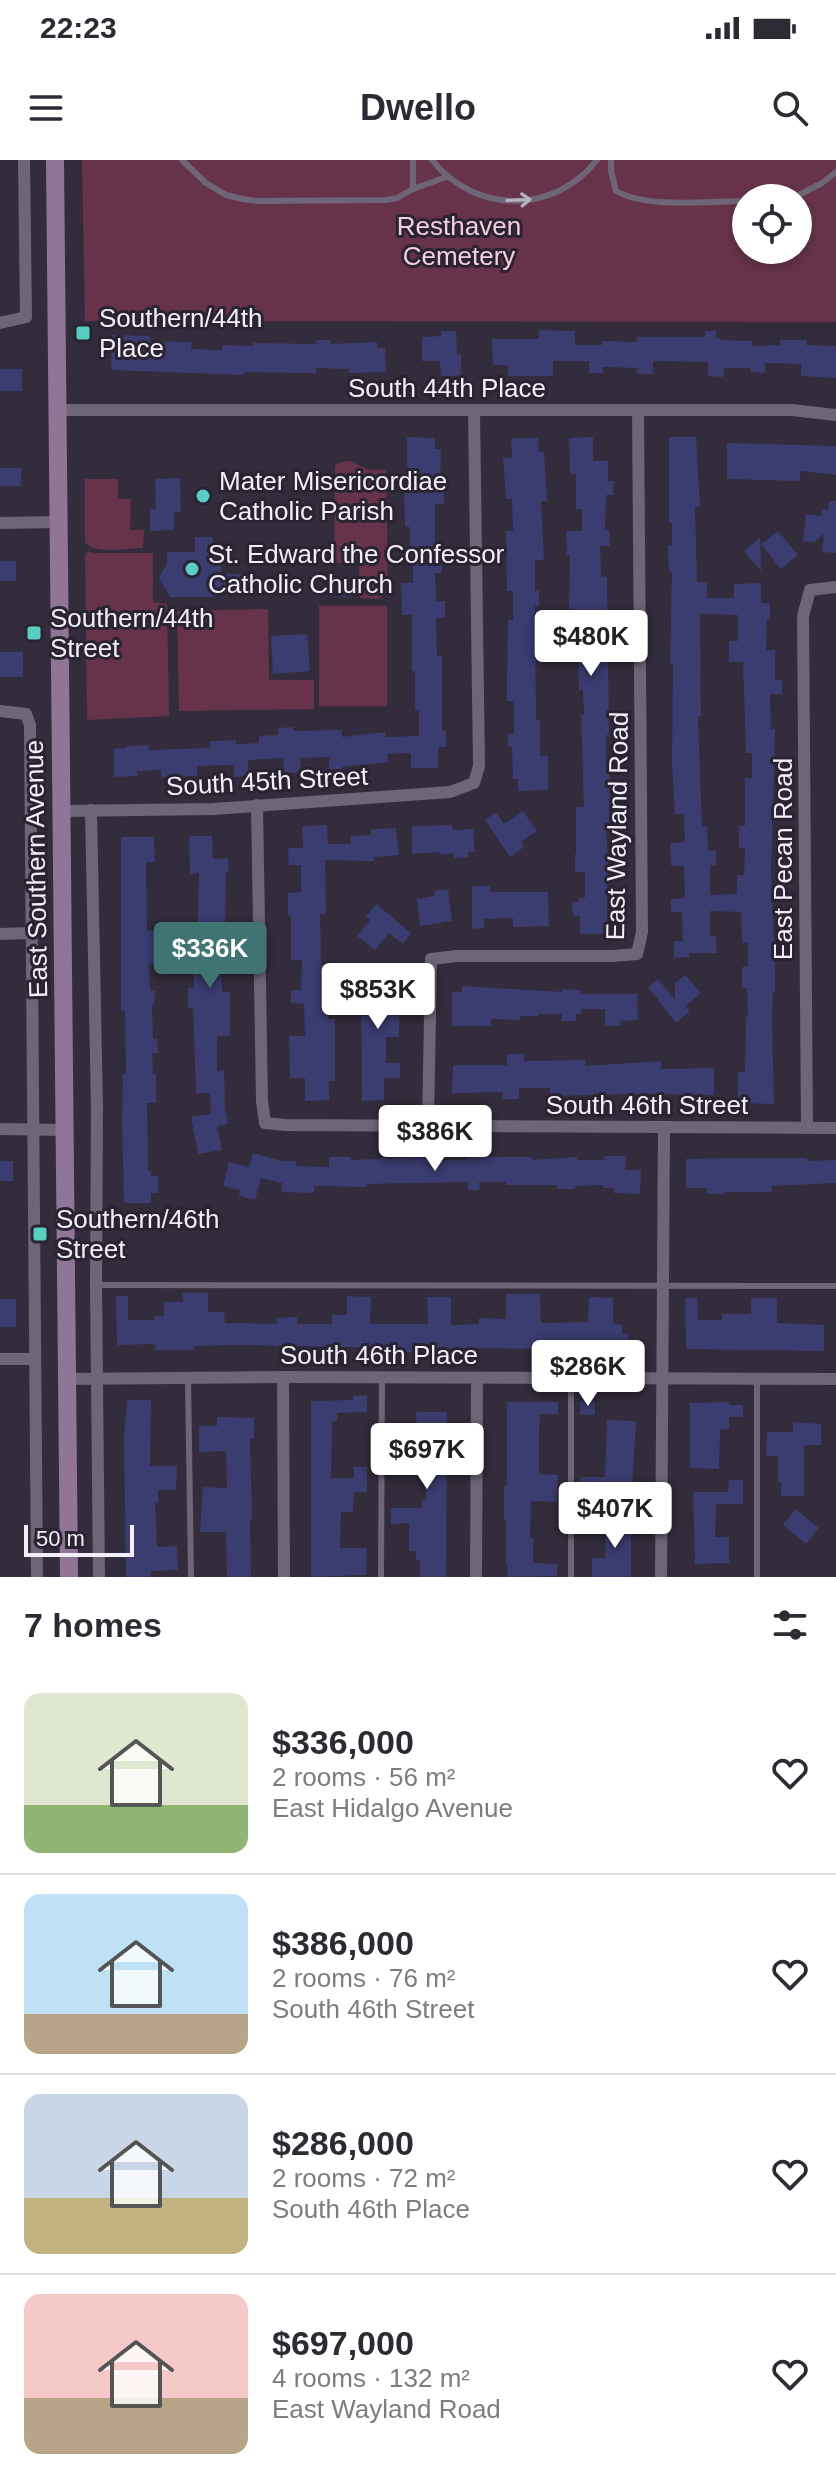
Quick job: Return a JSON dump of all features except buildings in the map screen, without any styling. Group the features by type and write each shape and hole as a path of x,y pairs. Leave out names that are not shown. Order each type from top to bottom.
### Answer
{"main road":[{"name":"East Southern Avenue","path":"55,160 69,1577"}],"street":[{"path":"0,323 26,317 24,160"},
{"name":"South 44th Place","path":"58,410 792,410 836,415"},
{"name":"South 45th Street","path":"62,811 213,809 450,792 474,783 479,766 474,410"},
{"name":"East Wayland Road","path":"428,1125 431,959 637,954 642,932 638,410"},
{"path":"0,523 59,522"},
{"name":"East Pecan Road","path":"807,1128 803,616 810,590 836,587"},
{"name":"East Southern Avenue","path":"0,711 26,714 30,725 37,1577"},
{"name":"South 46th Street","path":"257,805 262,1101 265,1123 836,1128"},
{"path":"91,810 97,1108 99,1577"},
{"path":"0,934 31,933"},
{"path":"661,1577 664,1127"},
{"path":"0,1129 64,1130"},
{"path":"0,1359 34,1359"},
{"path":"283,1377 284,1577"},
{"path":"476,1577 477,1378"},
{"name":"South 46th Place","path":"66,1379 836,1379"}],"lane":[{"path":"182,160 198,178 226,195 258,201 386,200 446,177"},
{"path":"413,160 413,189"},
{"path":"432,160 446,177 476,194 491,199 526,202 583,177 597,160"},
{"path":"611,160 616,191 626,197 650,202 732,201"},
{"path":"812,188 836,172"},
{"path":"96,1285 836,1286"},
{"path":"571,1377 571,1577"},
{"path":"188,1378 191,1577"},
{"path":"381,1577 382,1378"},
{"path":"757,1379 757,1577"}],"green space":[{"name":"Resthaven Cemetery","path":"82,160 836,160 836,322 85,321"},
{"path":"349,461 369,470 386,470 388,591 379,599 360,598 359,564 334,563 335,466"},
{"path":"85,479 118,479 118,499 131,499 130,530 144,530 143,548 104,550 85,542"},
{"path":"88,551 153,553 153,602 167,604 169,716 87,720 85,555"},
{"path":"319,606 387,606 387,706 319,706"},
{"path":"268,609 269,680 314,680 314,709 179,711 177,611"}],"place":[{"name":"Southern/44th Place","path":"83,333"},
{"name":"Mater Misericordiae Catholic Parish","path":"203,496"},
{"name":"St. Edward the Confessor Catholic Church","path":"192,569"},
{"name":"Southern/44th Street","path":"34,633"},
{"name":"Southern/46th Street","path":"40,1234"}]}
